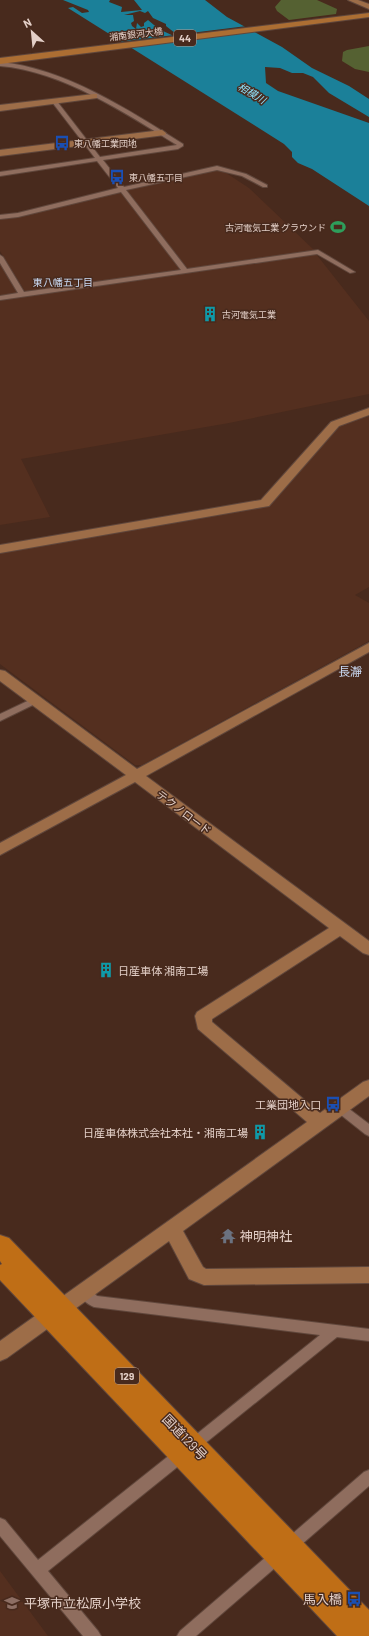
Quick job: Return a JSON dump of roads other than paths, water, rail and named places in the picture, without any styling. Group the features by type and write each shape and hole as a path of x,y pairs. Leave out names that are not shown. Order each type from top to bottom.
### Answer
{"highway":[{"name":"国道129号","path":"0,1245 55,1311 284,1551 358,1636"},
{"name":"国道129号","path":"0,1264 55,1311"},
{"name":"国道129号","path":"284,1551 369,1630"}],"main road":[{"name":"湘南銀河大橋","path":"0,62 369,14"}],"street":[{"path":"352,0 369,7"},
{"path":"0,62 9,63 49,75 92,93 94,96 181,144 178,148 0,174"},
{"path":"0,108 94,96"},
{"path":"54,101 186,272"},
{"path":"0,153 162,133"},
{"path":"0,217 18,215 216,168 244,175 265,186"},
{"path":"0,298 318,252 330,261 339,262 352,272"},
{"path":"0,257 22,294"},
{"path":"0,549 265,503 335,424 369,411"},
{"path":"0,850 369,647"},
{"name":"テクノロード","path":"0,674 369,949"},
{"path":"0,718 36,700"},
{"path":"320,1123 204,1025 202,1020 203,1016 340,928"},
{"path":"0,1352 55,1311 369,1087"},
{"path":"340,1108 369,1131"},
{"path":"172,1228 196,1273 204,1277 369,1275"},
{"path":"83,1291 94,1301 334,1332 369,1335"},
{"path":"37,1570 334,1332"},
{"path":"185,1636 369,1477"},
{"path":"0,1525 93,1636"}],"water":[{"name":"相模川","path":"63,0 110,0 109,2 122,7 121,12 142,10 134,0 205,0 227,17 282,47 312,68 349,86 369,99 369,117 329,93 313,77 303,73 292,73 280,68 265,67 266,83 278,91 369,123 369,206 312,169 298,163 292,157 292,152 284,144 68,8 73,7 82,13 89,12 88,10","holes":["140,11 145,13 148,11 153,18 166,24 166,26 180,37 176,37 163,31 161,32 164,36 152,31 160,30 148,20 144,23 144,26 141,27 137,23 136,29 131,23 134,21 133,15 124,15"]}],"place":[{"name":"東八幡工業団地","path":"62,143"},
{"name":"東八幡五丁目","path":"117,177"},
{"name":"古河電気工業 グラウンド","path":"338,227"},
{"name":"古河電気工業","path":"210,314"},
{"name":"日産車体 湘南工場","path":"106,970"},
{"name":"工業団地入口","path":"333,1104"},
{"name":"日産車体株式会社本社・湘南工場","path":"260,1132"},
{"name":"神明神社","path":"228,1236"},
{"name":"馬入橋","path":"354,1599"},
{"name":"平塚市立松原小学校","path":"12,1603"}],"district":[{"name":"東八幡五丁目","path":"63,282"},
{"name":"長瀞","path":"350,671"}]}
